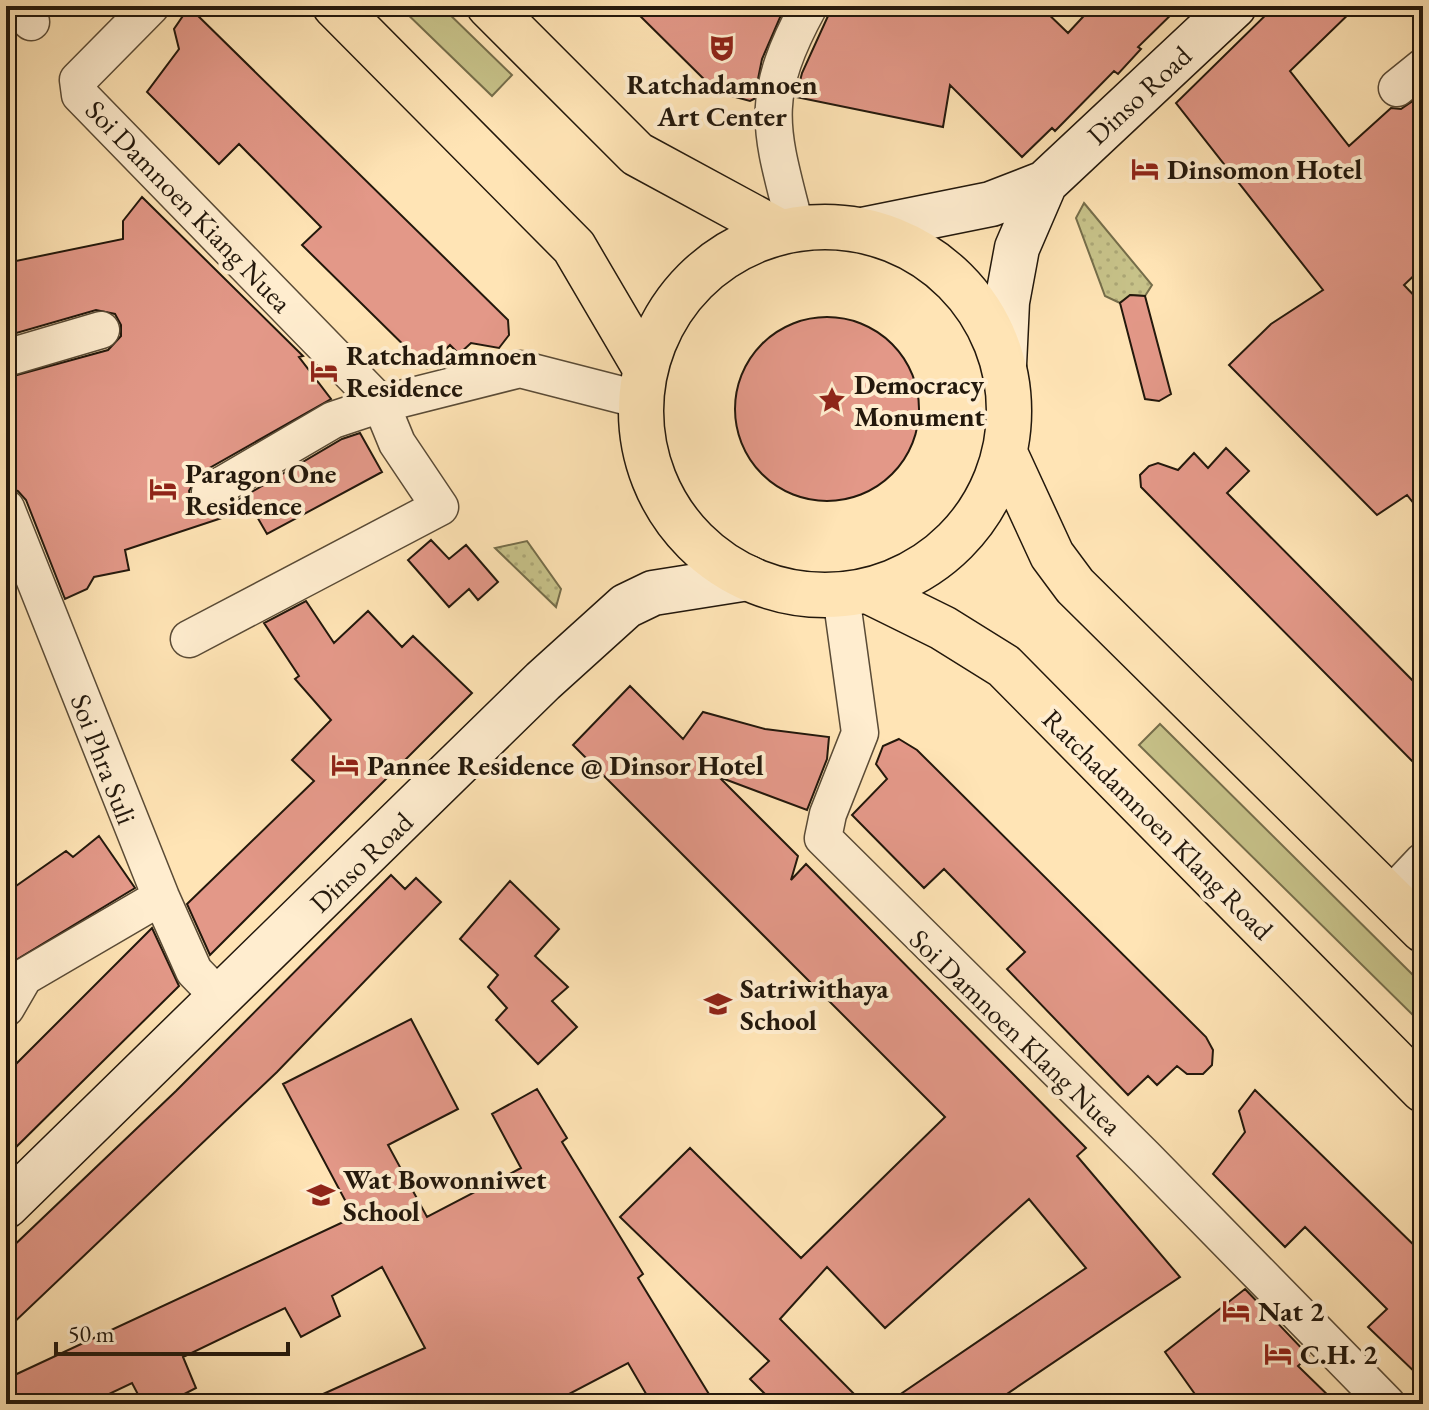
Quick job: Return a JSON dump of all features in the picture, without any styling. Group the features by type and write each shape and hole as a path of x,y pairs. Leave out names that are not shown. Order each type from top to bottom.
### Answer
{"main road":[{"path":"335,6 574,247 643,384"},
{"path":"489,6 637,154 787,230"},
{"name":"Dinso Road","path":"862,230 991,204 1045,183 1234,6"},
{"name":"Dinso Road","path":"1004,365 1007,302 1017,248 1045,183"},
{"path":"829,226 862,230 921,254 964,290 988,325 1004,365 1010,410 1005,453 992,490 970,526 931,563 899,580 855,593 792,592 748,578 697,543 660,493 644,445 643,384 666,316 689,289 729,253 787,230 829,226"},
{"path":"1005,453 1052,555 1075,586 1423,930"},
{"name":"Dinso Road","path":"6,1206 543,681 626,606 653,593 748,578"},
{"name":"Ratchadamnoen Klang Road","path":"855,593 943,628 1004,666 1423,1090"}],"street":[{"name":"Soi Damnoen Kiang Nuea","path":"151,6 78,80 77,90 381,404"},
{"path":"787,230 772,107 779,70 809,6"},
{"path":"6,358 101,330"},
{"path":"210,492 333,420 381,404 520,369 643,384"},
{"path":"189,639 440,507 397,443 381,404"},
{"name":"Soi Phra Suli","path":"6,508 161,897 194,971 221,999"},
{"name":"Soi Damnoen Klang Nuea","path":"855,593 860,733 828,814 823,838 1145,1157 1387,1404"},
{"path":"1389,897 1423,861"},
{"path":"6,1008 24,977 161,897"}],"shaded area":[{"path":"399,6 441,6 512,75 492,96"},
{"path":"1084,203 1152,285 1145,296 1131,295 1120,303 1105,296 1076,218"},
{"path":"527,541 561,589 556,607 495,548"},
{"path":"1160,724 1423,985 1423,1025 1139,745"}],"building":[{"name":"Ratchadamnoen Art Center","path":"630,6 785,6 762,59 754,99 750,101 717,92"},
{"path":"897,6 1040,6 1068,33 1093,6 1180,6 1138,47 1141,49 1118,74 1114,71 1055,131 1052,128 1022,157 950,85 943,127 796,97 802,73 828,16"},
{"path":"1275,6 1357,6 1290,71 1349,146 1391,108 1401,109 1423,94 1423,267 1404,285 1423,305 1423,515 1407,495 1377,515 1229,365 1271,324 1323,290 1176,103"},
{"path":"189,7 508,320 509,335 499,348 471,343 459,354 450,345 427,368 302,245 321,227 239,144 219,164 147,92 179,49 174,29"},
{"path":"142,197 303,356 299,357 331,399 199,474 189,491 192,503 209,513 221,510 342,439 360,433 382,472 267,534 252,508 125,550 129,570 94,577 87,589 65,599 26,500 18,491 8,487 6,481 6,442 14,440 6,405 6,378 108,350 121,336 121,325 115,314 96,310 6,336 6,263 123,239 123,221"},
{"path":"1130,295 1145,296 1171,394 1159,401 1145,399 1120,303"},
{"path":"827,317 862,324 892,344 912,374 919,409 912,444 892,474 862,494 827,501 792,494 762,474 742,444 735,409 742,374 762,344 792,324"},
{"path":"1226,448 1249,471 1227,493 1423,691 1423,772 1141,487 1140,475 1149,466 1158,463 1178,470 1194,453 1208,468"},
{"path":"431,540 449,559 466,545 498,582 478,600 469,589 449,607 408,560"},
{"path":"306,601 334,643 368,611 402,647 413,636 472,693 210,955 187,904 314,781 292,760 331,720 295,679 299,676 264,623"},
{"path":"630,686 683,739 703,712 765,729 829,737 827,759 807,810 719,777 798,856 791,880 806,864 1086,1148 1077,1156 1180,1277 992,1404 886,1404 1086,1268 1029,1199 885,1328 827,1267 780,1319 864,1404 775,1404 750,1379 769,1361 620,1217 690,1148 801,1258 945,1117 573,745"},
{"path":"899,739 917,750 1206,1037 1213,1050 1212,1065 1203,1074 1187,1074 1177,1066 1157,1085 1148,1076 1128,1095 1007,969 1025,952 944,869 924,888 852,815 887,779 876,764 883,746"},
{"path":"99,836 135,888 6,966 6,893 66,851 73,857"},
{"path":"391,875 405,889 416,878 441,902 277,1072 6,1330 6,1253 176,1091"},
{"path":"510,881 559,929 535,956 568,987 552,1001 577,1027 538,1064 496,1020 507,1008 488,987 498,975 460,939"},
{"path":"152,928 179,986 6,1157 6,1074"},
{"path":"411,1019 458,1109 388,1145 427,1217 521,1168 492,1114 537,1089 567,1138 562,1142 643,1274 638,1278 715,1404 652,1404 628,1363 550,1404 301,1404 425,1348 382,1267 332,1296 340,1316 301,1337 285,1308 183,1357 196,1388 165,1404 143,1404 132,1383 88,1404 6,1404 6,1379 354,1217 283,1084"},
{"path":"1255,1090 1423,1254 1423,1380 1368,1327 1387,1309 1305,1227 1285,1247 1213,1174 1245,1132 1239,1111"},
{"path":"1245,1289 1309,1356 1298,1366 1337,1404 1202,1404 1165,1352"}],"place":[{"name":"Ratchadamnoen Art Center","path":"722,48"},
{"name":"Dinsomon Hotel","path":"1145,169"},
{"name":"Ratchadamnoen Residence","path":"324,371"},
{"name":"Democracy Monument","path":"832,400"},
{"name":"Paragon One Residence","path":"163,489"},
{"name":"Pannee Residence @ Dinsor Hotel","path":"345,765"},
{"name":"Satriwithaya School","path":"718,1004"},
{"name":"Wat Bowonniwet School","path":"321,1195"},
{"name":"Nat 2","path":"1236,1311"},
{"name":"C.H. 2","path":"1278,1354"}]}
